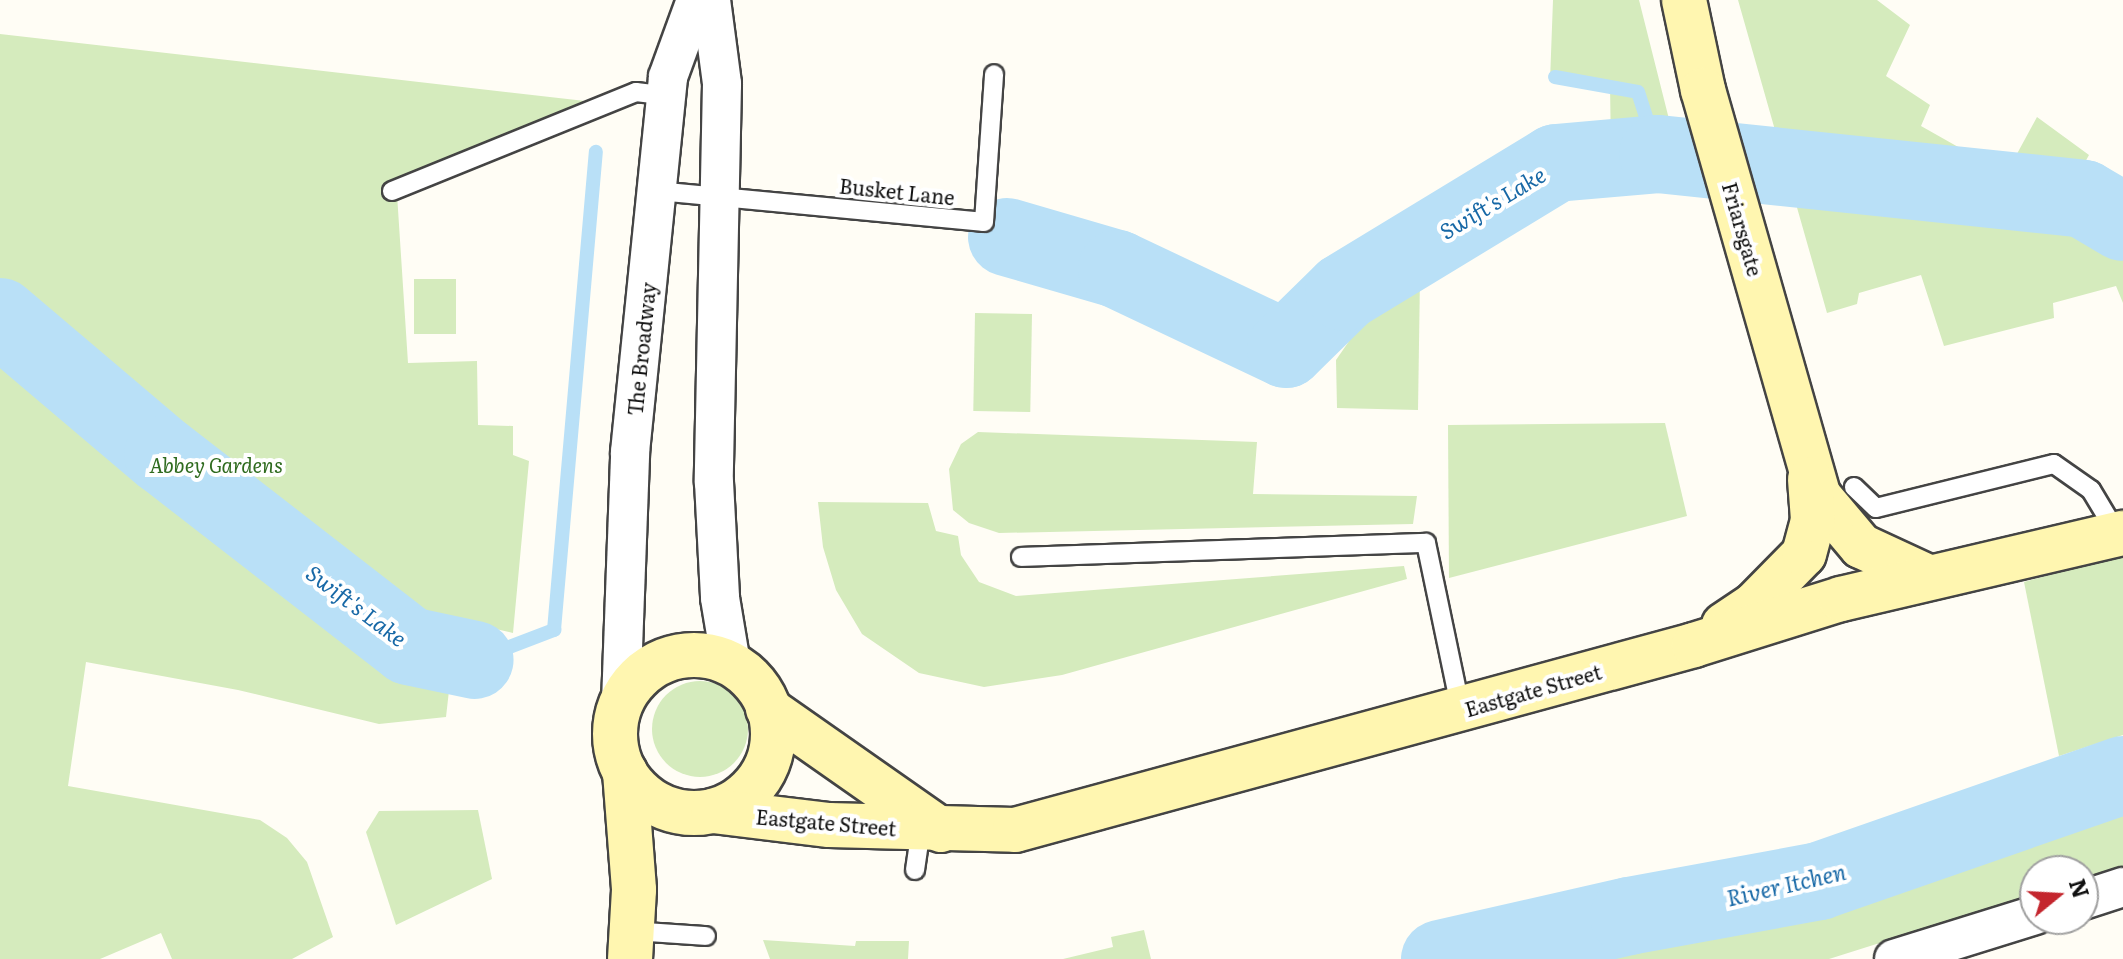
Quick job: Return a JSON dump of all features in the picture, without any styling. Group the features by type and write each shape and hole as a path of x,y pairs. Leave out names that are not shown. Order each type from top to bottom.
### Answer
{"main road":[{"name":"Friarsgate","path":"1684,0 1703,90 1818,495 1842,528 1861,546 1926,576"},
{"name":"Friarsgate","path":"1694,645 1754,605 1804,554 1813,520 1808,457"},
{"name":"Eastgate Street","path":"713,811 926,843 1015,830 1461,710 1926,576 2120,534"},
{"path":"625,772 638,790 667,809 713,811 750,790 766,767 773,739 768,709 751,680 731,664 690,655 662,661 635,681 621,703 615,735 625,772 632,927"},
{"name":"Eastgate Street","path":"768,709 926,843"},
{"path":"632,927 667,809"}],"street":[{"name":"The Broadway","path":"621,703 630,452 668,77 696,0"},
{"path":"711,0 722,84 714,454 720,598 731,664"},
{"path":"2099,895 2123,887"},
{"path":"1894,959 2019,920"}],"lane":[{"name":"Busket Lane","path":"657,191 984,222 994,74"},
{"path":"392,191 636,92 667,96"},
{"path":"1854,487 1876,508 2054,464 2091,490 2120,534"},
{"path":"1021,557 1426,543 1461,710"},
{"path":"632,927 706,936"}],"green space":[{"path":"1553,0 1639,0 1676,147 1611,151 1610,85 1550,81"},
{"path":"1738,0 1877,0 1910,25 1886,76 1930,105 1921,126 2006,174 2037,117 2089,155 2079,173 2123,197 2123,303 2116,286 2053,303 2054,318 1944,346 1921,275 1859,293 1857,304 1827,313"},
{"name":"Abbey Gardens","path":"0,34 629,106 397,194 408,363 477,361 478,425 513,426 513,455 529,461 513,633 457,620 446,717 379,724 238,690 86,662 68,786 260,820 287,838 307,862 333,937 292,959 172,959 161,933 100,959 0,959"},
{"path":"1420,277 1418,410 1337,408 1336,360 1372,308"},
{"path":"414,279 456,279 456,334 414,334"},
{"path":"975,313 1032,314 1030,412 973,411"},
{"path":"1665,423 1687,516 1449,578 1448,425"},
{"path":"978,432 1257,442 1253,494 1417,496 1413,524 999,533 969,523 953,510 949,469 961,444"},
{"path":"818,502 928,503 936,531 958,536 961,555 979,582 1016,596 1404,566 1407,579 1062,675 984,687 919,673 862,634 836,590 823,547"},
{"path":"2123,555 2123,735 2059,756 2024,582"},
{"path":"691,681 709,681 727,689 740,702 748,720 745,748 727,769 709,777 691,777 673,769 660,756 652,738 652,720 660,702 673,689"},
{"path":"2123,802 2123,867 2099,874 2099,855 2019,855 2019,899 1829,959 1594,959 1791,915 2059,829"},
{"path":"478,810 492,879 396,925 366,832 379,811"},
{"path":"1144,930 1151,959 1063,959 1113,947 1111,937"},
{"path":"763,940 855,946 856,941 909,941 908,959 770,959"}],"waterway":[{"path":"1555,77 1638,92 1658,154"},
{"name":"Swift's Lake","path":"475,660 554,630 596,152"},
{"name":"Swift's Lake","path":"1007,237 1117,269 1286,349 1344,292 1556,163 1658,154 2084,199 2123,222"},
{"name":"Swift's Lake","path":"0,317 163,455 409,646 475,660"},
{"name":"River Itchen","path":"1440,959 1629,916 1819,881 2123,775"}]}
